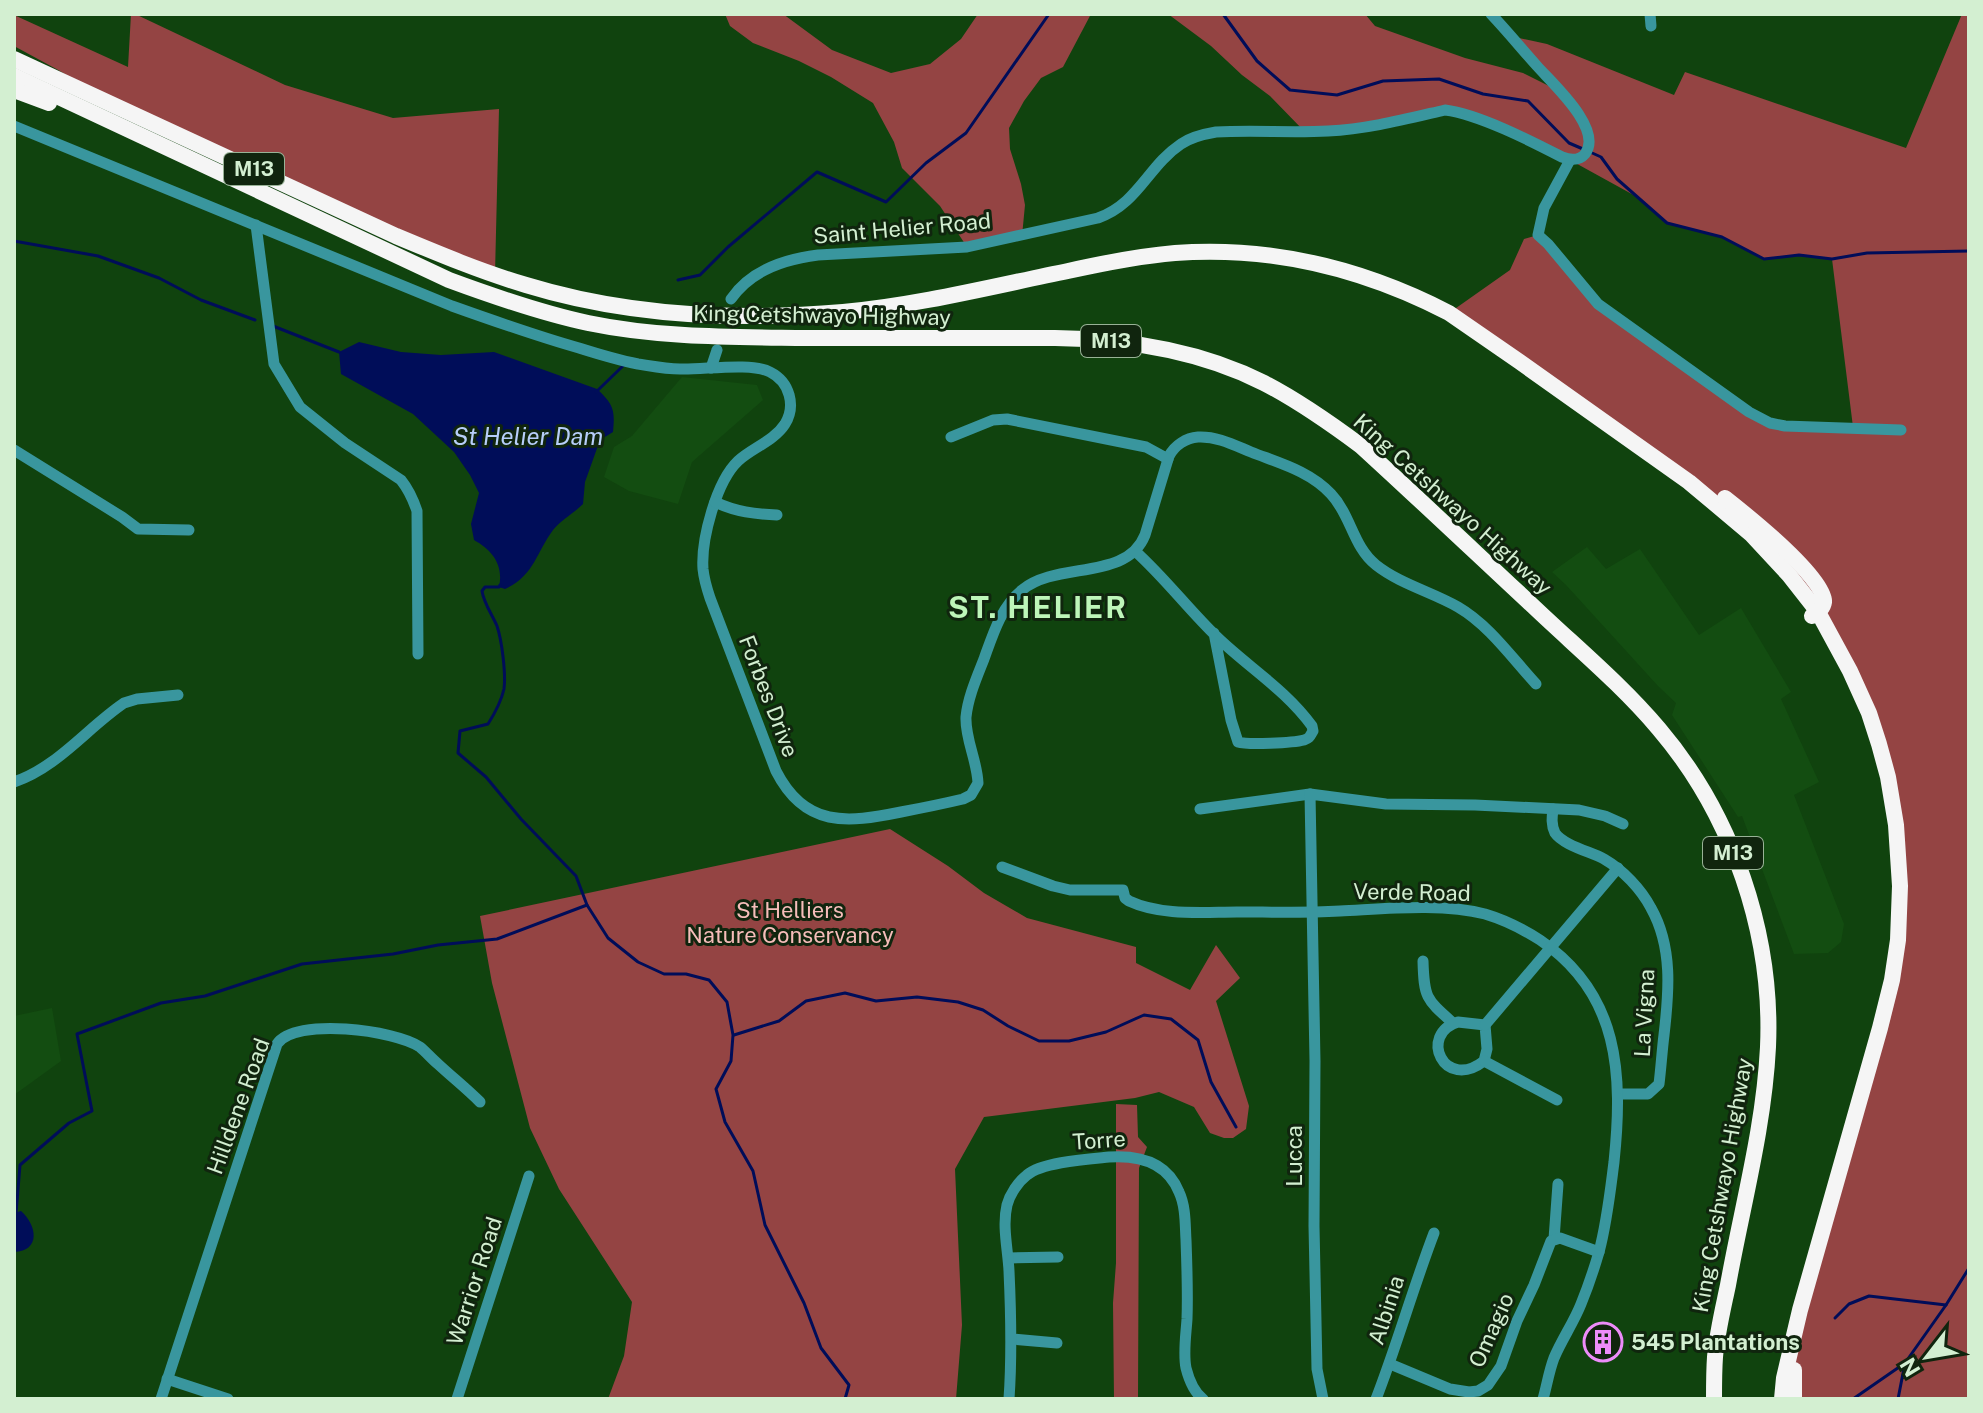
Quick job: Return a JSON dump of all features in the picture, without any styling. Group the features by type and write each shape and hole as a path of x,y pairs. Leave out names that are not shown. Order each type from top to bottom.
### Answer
{"highway":[{"path":"14,46 111,103"},
{"name":"King Cetshwayo Highway","path":"14,59 452,259 528,286 636,309 700,315 777,316 840,312 883,308 1174,253 1259,253 1306,260 1354,273 1426,301 1468,325 1648,453 1712,500 1751,534 1789,575 1850,671 1869,713 1888,777 1896,825 1900,914 1892,980 1792,1345"},
{"name":"King Cetshwayo Highway","path":"14,76 449,280 550,314 631,330 704,337 1081,338 1140,345 1215,363 1262,382 1315,412 1364,446 1618,684 1660,730 1708,801 1745,883 1754,913 1766,980 1768,1048 1758,1134 1715,1356 1714,1399"},
{"path":"14,90 122,128"},
{"path":"1792,1345 1794,1399"},
{"name":"M13","path":"1782,1399 1792,1345"}],"street":[{"path":"1491,14 1514,37 1584,123 1587,147 1576,159 1570,160 1544,208 1538,235 1598,304 1749,412 1770,423 1799,427 1901,430"},
{"name":"Saint Helier Road","path":"731,299 757,274 797,258 967,247 1098,218 1127,202 1182,143 1216,132 1350,129 1445,110 1485,122 1570,160"},
{"path":"14,126 452,306 525,332 637,364 678,369 711,368 717,350"},
{"path":"256,225 274,364 280,376 300,407 345,443 401,480 414,501 417,511 418,654"},
{"name":"Forbes Drive","path":"711,368 769,371 787,388 791,401 789,414 780,431 729,471 708,523 703,568 707,587 772,762 780,779 798,801 814,812 831,819 854,821 971,795 978,783 967,731 967,710 1003,612 1023,590 1035,583 1061,573 1116,562 1135,551"},
{"path":"951,437 993,420 1007,419 1135,444 1168,459"},
{"path":"1214,633 1238,742 1258,744 1303,740 1310,736 1312,726 1293,704 1214,633 1135,551 1145,535 1168,459 1176,446 1189,438 1212,438 1284,464 1316,481 1341,506 1369,560 1383,571 1466,613 1536,684"},
{"path":"14,450 138,529 189,530"},
{"path":"715,502 731,510 777,515"},
{"path":"14,782 46,766 124,703 178,695"},
{"path":"1310,794 1313,912"},
{"path":"1200,809 1310,794 1386,804 1553,809 1592,813 1623,824"},
{"name":"La Vigna","path":"1553,809 1552,825 1560,838 1618,868 1646,900 1653,911 1667,957 1669,982 1659,1084 1646,1095 1619,1094"},
{"name":"Verde Road","path":"1002,867 1070,890 1123,890 1129,901 1167,911 1313,912 1443,908 1484,914 1521,928 1551,947 1578,972 1607,1024 1615,1059 1618,1120 1607,1222 1599,1252 1581,1306 1553,1362 1543,1399"},
{"path":"1485,1025 1453,1023 1439,1039 1438,1052 1443,1061 1453,1069 1463,1071 1484,1061 1487,1049 1485,1025 1618,868"},
{"name":"Lucca","path":"1313,912 1314,1226 1317,1369 1323,1399"},
{"path":"1423,961 1423,984 1427,997 1453,1023"},
{"name":"Hilldene Road","path":"161,1399 280,1039 296,1031 312,1029 369,1031 396,1038 419,1047 480,1102"},
{"path":"1484,1061 1557,1100"},
{"name":"Torre","path":"1009,1399 1012,1339 1005,1219 1008,1203 1020,1180 1031,1171 1064,1162 1139,1157 1159,1167 1177,1187 1185,1213 1188,1282 1186,1365 1192,1386 1203,1399"},
{"name":"Warrior Road","path":"457,1399 529,1176"},
{"path":"1558,1184 1554,1239 1560,1238 1599,1252"},
{"name":"Albinia","path":"1376,1399 1434,1233"},
{"name":"Omagio","path":"1390,1364 1450,1389 1469,1392 1488,1385 1498,1372 1554,1239"},
{"path":"1009,1258 1058,1257"},
{"path":"1012,1339 1057,1343"},
{"path":"167,1379 228,1399"}],"shaded area":[{"path":"682,377 757,385 763,400 692,462 678,504 629,491 604,477 614,447 632,436"},
{"path":"1587,547 1606,569 1640,549 1699,635 1741,608 1791,692 1781,699 1819,782 1794,795 1844,924 1841,942 1828,953 1794,954 1742,816 1738,817 1672,715 1676,703 1552,572"},
{"path":"52,1008 61,1061 14,1095 14,1016"}],"green space":[{"path":"131,14 285,85 393,118 499,109 495,274 111,103 14,46 14,15 128,67"},
{"path":"725,14 783,14 832,50 891,73 930,64 961,39 978,14 1091,14 1063,67 1041,78 1009,128 1010,149 1025,205 1022,236 967,247 940,206 902,168 894,142 873,103 799,61 753,43 730,26"},
{"path":"1168,14 1365,14 1375,26 1465,58 1523,73 1561,92 1514,37 1547,44 1674,95 1685,72 1906,148 1962,14 1969,14 1969,1399 1782,1399 1898,940 1888,777 1818,612 1751,534 1449,313 1510,270 1524,239 1538,235 1589,294 1770,423 1853,427 1832,259 1799,255 1764,259 1722,237 1667,223 1639,198 1570,160 1455,111 1304,131 1270,96"},
{"name":"St Helliers Nature Conservancy","path":"890,829 984,893 1027,918 1136,947 1136,963 1190,990 1216,945 1240,978 1216,1001 1249,1106 1246,1129 1233,1138 1210,1133 1194,1107 1159,1092 1135,1098 984,1117 955,1169 962,1325 956,1399 608,1399 624,1356 632,1302 559,1189 530,1128 492,983 480,916"},
{"path":"1116,1104 1137,1105 1138,1137 1147,1147 1139,1168 1138,1399 1114,1399"}],"water":[{"name":"St Helier Dam","path":"359,342 401,352 441,355 494,352 597,389 607,399 613,413 613,432 600,440 585,482 583,504 553,530 528,571 515,584 505,589 499,587 500,572 495,559 474,540 471,524 479,493 454,452 413,414 341,374 339,352"},
{"path":"21,1211 30,1223 34,1236 29,1247 14,1252 14,1213"}],"waterway":[{"path":"678,280 700,275 728,247 817,172 886,202 926,163 966,133 1049,14"},
{"path":"1223,14 1257,61 1290,90 1337,95 1383,81 1439,79 1483,94 1528,101 1569,143 1583,149"},
{"path":"1590,152 1601,157 1617,179 1667,223 1722,237 1764,259 1799,255 1832,259 1867,253 1969,251"},
{"path":"14,241 98,256 159,278 201,300 255,320"},
{"path":"273,326 339,352"},
{"path":"596,392 625,364"},
{"path":"500,585 485,587 482,591 499,632 504,689 488,724 460,731 458,753 486,777 576,876 587,905 608,938 638,962 664,974 686,974 709,980 727,1002 733,1035 731,1061 716,1089 725,1122 753,1171 765,1225 804,1303 821,1348 849,1385 845,1399"},
{"path":"16,1214 20,1165 69,1123 92,1111 77,1034 161,1003 205,996 302,964 497,939 587,905"},
{"path":"734,1035 779,1021 806,1001 845,993 876,1001 917,997 958,1002 983,1010 1039,1041 1069,1041 1106,1032 1144,1015 1171,1019 1198,1040 1211,1082 1236,1127"},
{"path":"1898,1399 1905,1363 1969,1268"},
{"path":"1835,1318 1849,1304 1869,1296 1946,1305"},
{"path":"1853,1399 1905,1363"}],"place":[{"name":"545 Plantations","path":"1603,1342"}],"district":[{"name":"ST. HELIER","path":"1038,607"}]}
